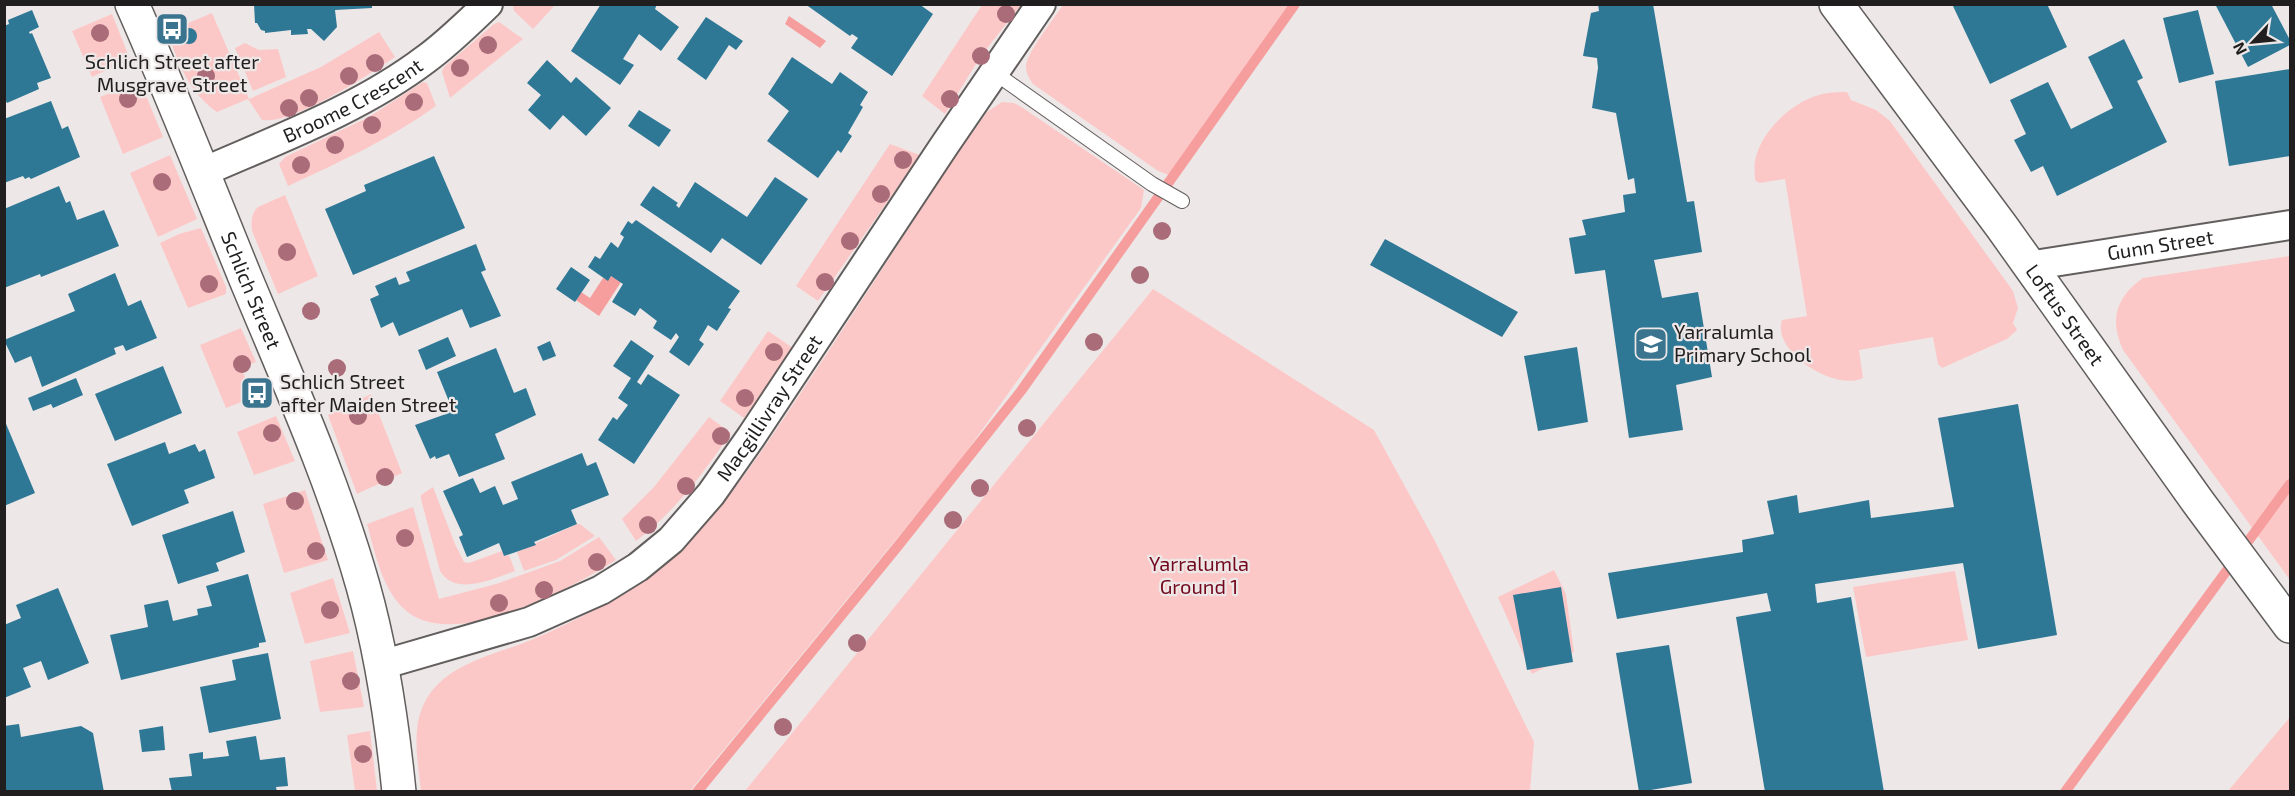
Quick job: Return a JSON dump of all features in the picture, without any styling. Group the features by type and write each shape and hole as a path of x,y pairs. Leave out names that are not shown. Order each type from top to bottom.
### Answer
{"street":[{"name":"Schlich Street","path":"132,4 203,172 340,514 363,586 381,665 392,727 399,792"},
{"name":"Broome Crescent","path":"203,172 330,116 406,73 428,58 488,4"},
{"name":"Macgillivray Street","path":"381,665 529,622 601,590 638,567 671,540 711,494 1041,4"},
{"name":"Loftus Street","path":"1836,4 2002,227 2290,626"},
{"name":"Gunn Street","path":"2028,266 2290,225"}],"lane":[{"path":"995,73 1152,184 1182,201"}],"green space":[{"path":"515,5 555,5 533,29 514,11"},
{"path":"982,5 1021,5 981,56 945,114 922,96"},
{"path":"1063,5 1288,5 1169,175 1158,171 1033,84 1027,71 1027,60"},
{"path":"212,13 249,99 321,67 379,32 395,57 330,97 292,115 262,120 248,99 217,112 192,86 180,66 167,32"},
{"path":"112,14 130,59 92,77 72,31"},
{"path":"499,22 523,39 450,98 442,72 444,67"},
{"path":"245,43 259,50 278,49 286,77 253,91 235,48"},
{"path":"140,81 163,137 123,154 100,97"},
{"path":"423,82 427,83 436,106 346,159 288,186 279,164 285,157 369,117"},
{"path":"1847,92 1851,100 1876,110 1890,121 2013,291 2018,308 2013,323 2017,330 2007,339 1942,368 1938,364 1933,337 1859,350 1863,378 1851,381 1822,374 1795,356 1786,344 1781,332 1782,320 1807,316 1785,179 1759,183 1755,180 1755,161 1765,137 1782,116 1816,96"},
{"path":"1002,102 1014,103 1023,108 1144,190 1141,208 957,465 690,791 421,791 416,744 418,720 427,698 437,685 449,675 476,660 536,638 607,603 647,577 694,535 735,487 773,435 959,151 987,112"},
{"path":"890,144 920,155 818,301 796,286"},
{"path":"170,155 197,219 158,237 130,173"},
{"path":"285,195 318,276 278,294 252,231 252,221 258,207"},
{"path":"201,228 226,287 226,294 188,308 160,243 179,234"},
{"path":"2290,256 2290,580 2123,350 2116,328 2116,319 2121,301 2143,278"},
{"name":"Yarralumla Ground 1","path":"1153,289 1374,430 1435,541 1534,742 1530,791 745,791"},
{"path":"241,328 256,362 241,368 251,391 265,387 268,392 226,408 200,345"},
{"path":"768,331 793,348 744,418 720,401"},
{"path":"371,394 402,473 357,494 328,415"},
{"path":"276,416 295,461 254,475 237,432"},
{"path":"709,417 731,433 676,504 636,541 622,519 654,487"},
{"path":"433,487 464,562 469,563 502,551 504,556 509,555 515,571 475,584 465,585 447,579 440,571 421,499 421,495"},
{"path":"305,490 328,560 284,573 263,504"},
{"path":"413,507 439,599 496,584 560,561 599,537 616,560 570,586 510,612 479,621 450,624 424,621 403,608 389,590 367,524"},
{"path":"577,524 595,536 556,560 524,571 517,552"},
{"path":"1554,570 1566,594 1574,652 1532,674 1498,597"},
{"path":"1955,571 1968,640 1866,657 1853,587"},
{"path":"333,578 350,633 305,644 290,593"},
{"path":"353,651 364,707 320,712 310,661"},
{"path":"2290,717 2290,791 2228,791"},
{"path":"370,731 377,791 355,791 347,735"}],"shaded area":[{"path":"789,16 826,41 820,48 785,24"},
{"path":"611,276 621,282 599,316 576,300 581,292 590,298 603,278 608,280"}],"building":[{"path":"254,4 372,4 372,8 335,10 337,27 324,41 311,29 307,29 308,34 291,35 291,30 265,33 255,23"},
{"path":"601,4 657,4 655,9 679,27 661,51 639,34 623,59 634,65 620,85 571,51"},
{"path":"805,4 919,4 933,14 892,76 851,48 858,38 852,34 850,36"},
{"path":"1598,4 1653,4 1687,202 1694,201 1702,252 1654,260 1662,298 1698,292 1712,377 1676,385 1683,430 1629,438 1605,270 1575,274 1569,238 1586,235 1582,220 1625,212 1623,195 1636,193 1634,178 1628,180 1616,113 1592,108 1598,68 1597,58 1583,56 1591,13 1599,11"},
{"path":"1952,4 2047,4 2067,47 1990,84"},
{"path":"2215,4 2271,4 2290,40 2290,45 2248,67"},
{"path":"32,10 39,27 29,32 32,33 51,78 37,83 39,89 7,103 4,98 4,26 9,24 8,20"},
{"path":"2198,10 2214,74 2179,83 2163,18"},
{"path":"706,17 743,41 736,50 729,45 706,80 677,59"},
{"path":"189,28 195,30 197,36 195,42 189,44 183,42 181,36 183,30"},
{"path":"2124,39 2143,78 2137,81 2167,142 2057,196 2043,166 2031,172 2014,140 2026,134 2010,100 2048,82 2071,129 2113,108 2088,57"},
{"path":"792,57 832,84 840,72 868,92 860,105 863,107 848,133 852,136 841,153 838,150 818,178 767,141 789,111 768,94"},
{"path":"547,60 571,83 576,77 611,108 586,136 563,115 550,130 528,110 541,95 527,83"},
{"path":"2290,69 2290,156 2229,166 2215,81"},
{"path":"51,101 62,129 68,126 80,157 31,179 29,177 25,179 23,176 4,183 4,119"},
{"path":"639,110 671,130 659,147 628,126"},
{"path":"434,156 465,228 353,275 325,209 366,191 364,185"},
{"path":"775,177 808,199 761,265 722,238 711,253 640,205 653,186 678,203 676,205 679,208 695,182 747,217"},
{"path":"59,186 66,203 70,201 77,220 104,210 119,246 41,277 40,274 4,288 4,209"},
{"path":"636,220 740,291 728,308 731,309 717,331 708,325 699,340 704,344 689,366 669,352 679,337 676,333 671,340 653,328 657,321 640,308 635,316 612,302 623,284 611,276 608,281 588,267 595,256 600,259 611,242 618,248 624,237 620,234 628,221 632,224"},
{"path":"1385,239 1518,312 1502,337 1370,265"},
{"path":"476,244 486,270 481,272 501,316 470,328 462,309 399,336 393,322 381,328 370,299 379,295 375,286 396,277 399,285 410,281 406,272"},
{"path":"571,267 590,280 575,302 556,289"},
{"path":"115,273 128,306 141,300 157,338 126,351 123,345 114,348 116,354 42,387 31,356 15,363 4,340 75,311 68,294"},
{"path":"448,337 456,356 426,370 418,350"},
{"path":"631,340 654,356 637,382 641,385 648,374 680,395 634,464 598,440 613,417 617,420 628,405 618,398 631,378 613,366"},
{"path":"550,341 556,356 543,361 537,347"},
{"path":"1577,347 1588,422 1538,431 1524,356"},
{"path":"496,348 514,393 526,388 536,415 495,434 505,459 459,477 449,454 430,459 415,425 446,414 450,404 437,372"},
{"path":"163,366 182,413 115,441 95,394"},
{"path":"76,378 83,395 53,408 51,404 33,411 28,398"},
{"path":"2018,404 2057,635 1978,649 1963,563 1815,584 1817,603 1851,597 1884,792 1765,792 1736,617 1771,611 1767,593 1617,619 1608,573 1743,552 1742,540 1774,534 1767,501 1797,495 1799,513 1869,500 1871,518 1954,507 1938,418"},
{"path":"4,419 35,493 4,506"},
{"path":"165,442 169,454 195,444 199,452 205,449 215,478 184,490 189,503 132,526 107,464"},
{"path":"582,453 587,466 596,462 609,495 571,510 577,524 534,542 536,545 504,556 499,543 467,557 459,537 463,535 443,491 473,478 480,493 495,486 503,505 518,499 511,482"},
{"path":"233,511 245,552 216,563 219,571 178,584 162,535"},
{"path":"248,574 266,642 259,643 259,647 121,680 110,635 148,627 144,605 168,600 173,621 198,615 197,609 212,606 206,586"},
{"path":"1561,587 1573,662 1527,670 1513,595"},
{"path":"58,588 89,663 48,680 41,661 23,668 31,687 4,698 4,625 21,618 16,605"},
{"path":"1669,645 1692,783 1639,792 1616,653"},
{"path":"268,653 281,719 209,733 200,687 236,680 232,660"},
{"path":"19,724 21,737 81,726 93,733 104,792 4,792 4,726"},
{"path":"163,726 165,750 142,752 139,730"},
{"path":"256,736 260,760 285,757 288,786 276,787 277,792 172,792 169,778 192,776 189,754 203,752 203,759 229,756 226,741"}],"waterway":[{"path":"697,792 1021,391 1295,4"},
{"path":"2065,792 2290,484"}],"place":[{"name":"Schlich Street after Musgrave Street","path":"172,29"},
{"name":"Yarralumla Primary School","path":"1651,344"},
{"name":"Schlich Street after Maiden Street","path":"257,393"}]}
